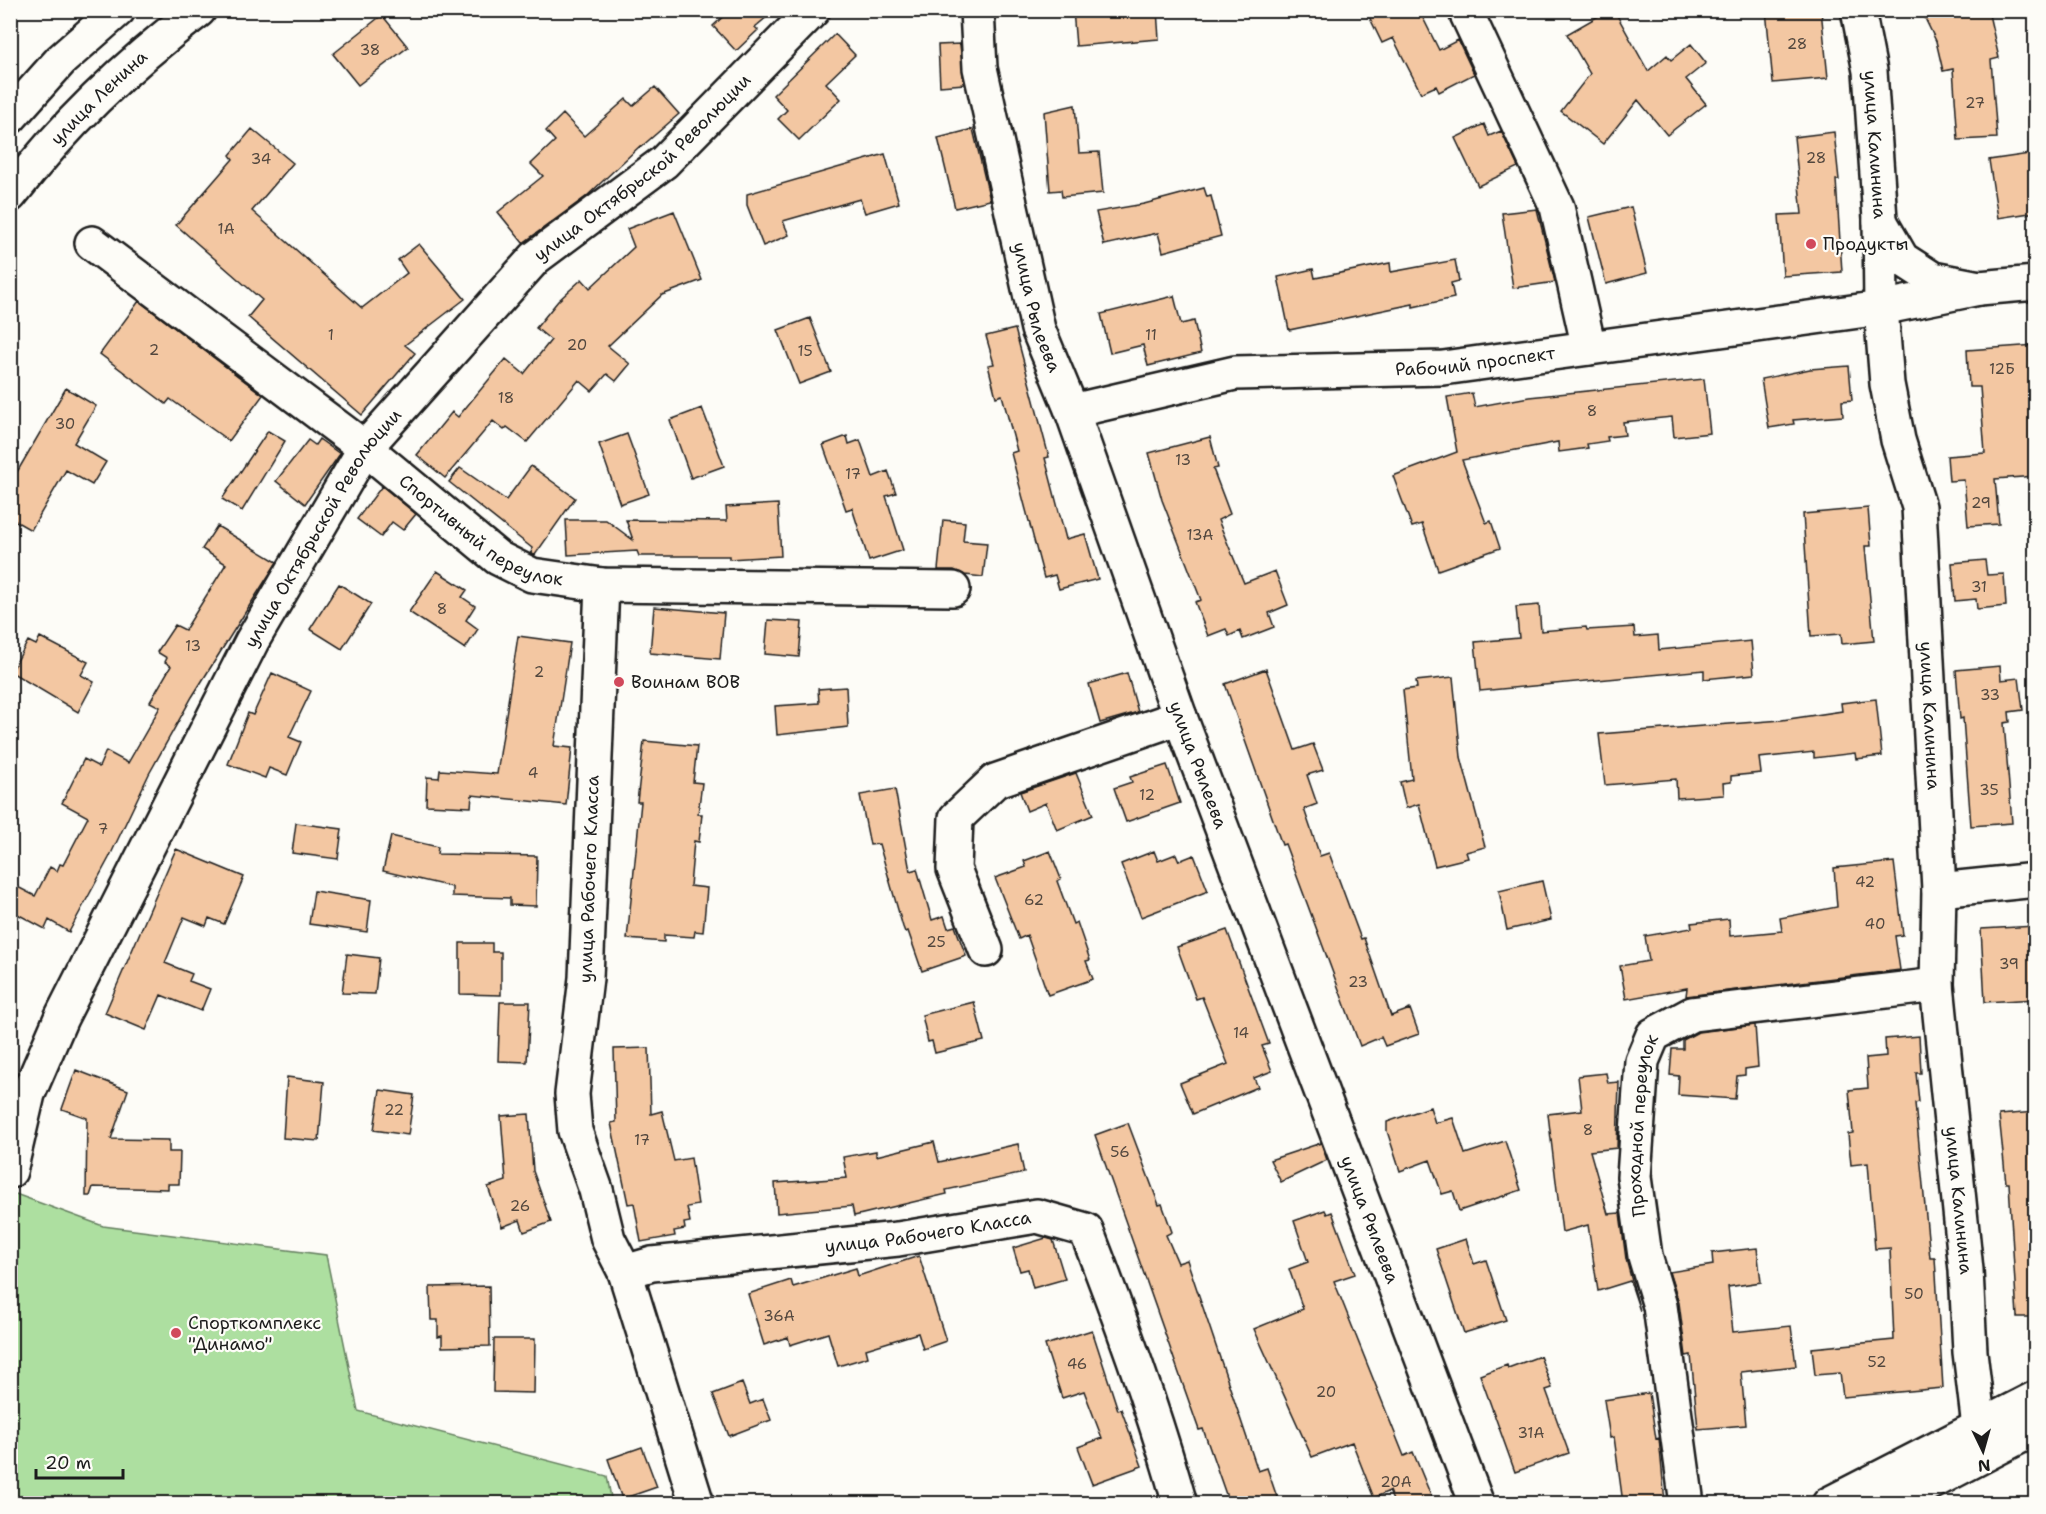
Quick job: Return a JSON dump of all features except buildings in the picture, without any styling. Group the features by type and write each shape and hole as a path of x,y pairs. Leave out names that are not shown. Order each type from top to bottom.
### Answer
{"street":[{"path":"10,117 61,60 118,10"},
{"name":"улица Ленина","path":"10,195 43,153 110,86 199,10"},
{"name":"улица Октябрьской Революции","path":"10,1171 28,1094 61,1018 252,641 365,448 535,258 664,162 813,10"},
{"name":"улица Рылеева","path":"977,10 980,68 1038,329 1072,411 1180,717 1478,1503"},
{"path":"1465,10 1557,207 1589,348"},
{"name":"улица Калинина","path":"1858,10 1870,71 1880,219 1881,308 1889,396 1898,440 1919,507 1939,890 1937,985 1966,1270 1970,1352 1979,1427"},
{"path":"1880,219 1902,260 1933,279 1979,288 2036,283"},
{"name":"Спортивный переулок","path":"92,243 365,448 498,558 532,575 602,585 953,590"},
{"name":"Рабочий проспект","path":"1072,411 1234,373 1443,368 1881,308 1979,288"},
{"name":"улица Рабочего Класса","path":"602,585 586,978 573,1094 575,1131 596,1190 609,1239 625,1272 697,1503"},
{"path":"986,950 954,869 956,818 995,781 1180,717"},
{"path":"1939,890 2036,880"},
{"name":"Проходной переулок","path":"1687,1503 1660,1306 1645,1256 1634,1177 1642,1061 1653,1035 1692,1014 1937,985"},
{"name":"улица Рабочего Класса","path":"625,1272 652,1264 898,1239 1037,1216 1086,1230 1123,1324 1158,1425 1180,1503"},
{"path":"1829,1503 2036,1398"},
{"path":"1890,1503 2036,1428"}],"green space":[{"name":"Спорткомплекс \"Динамо\"","path":"10,1192 103,1226 326,1255 358,1411 607,1476 612,1503 11,1503"}],"place":[{"name":"Продукты","path":"1811,244"},
{"name":"Воинам ВОВ","path":"619,682"},
{"name":"Спорткомплекс \"Динамо\"","path":"176,1333"}]}
